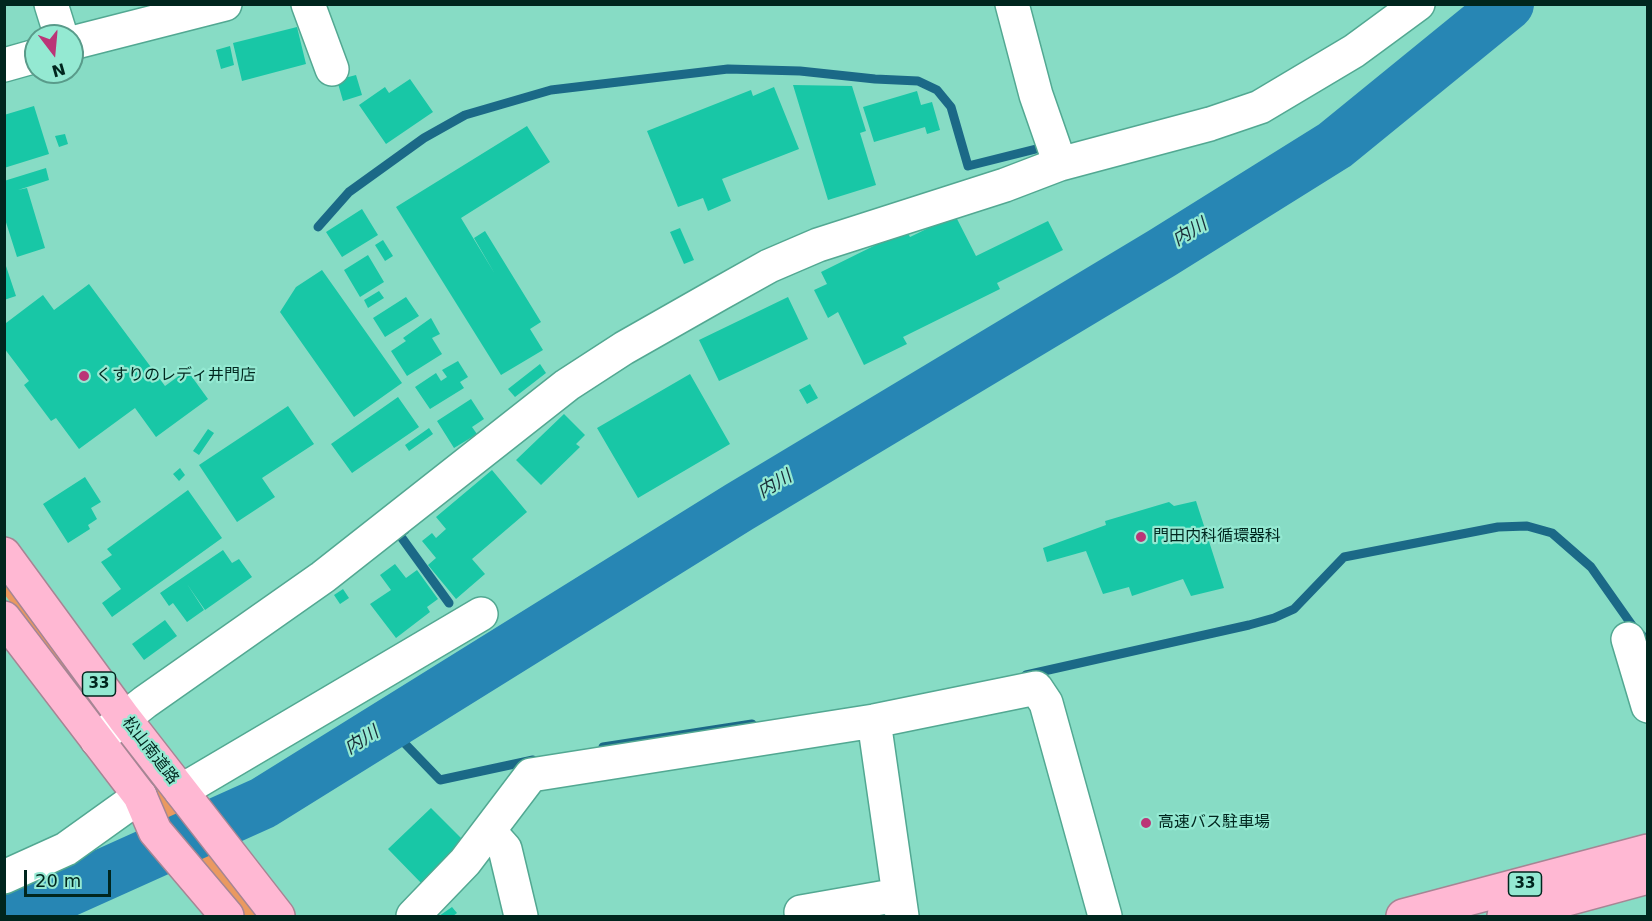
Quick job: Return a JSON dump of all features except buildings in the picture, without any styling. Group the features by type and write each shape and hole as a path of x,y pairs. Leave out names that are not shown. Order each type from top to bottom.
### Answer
{"highway":[{"name":"松山南道路","path":"4,554 124,718 278,916"},
{"name":"33","path":"4,618 140,796 155,831 218,905"},
{"name":"33","path":"1403,916 1647,851"},
{"name":"33","path":"1504,916 1647,877"}],"street":[{"path":"51,4 57,24"},
{"path":"84,39 161,12 225,4"},
{"path":"308,4 332,69"},
{"path":"1012,4 1036,95 1060,164"},
{"path":"97,740 124,718 323,577 567,385 624,348 769,266 818,245 1005,185 1060,164 1210,124 1260,107 1354,51 1382,14 1418,4"},
{"path":"4,65 24,59"},
{"path":"188,801 481,614"},
{"path":"1628,639 1647,706"},
{"path":"412,916 465,862 531,775 874,721 1036,688 1046,702 1105,916"},
{"path":"801,912 900,906 874,721"},
{"path":"4,877 66,849 140,796"},
{"path":"489,831 505,849 520,916"}],"shaded area":[{"path":"4,578 104,713 98,720 5,595"},
{"path":"131,753 257,916 243,916 160,808 157,792"}],"waterway":[{"name":"内川","path":"12,916 263,803 739,507 1162,253 1335,145 1508,4"},
{"path":"318,227 349,192 424,138 465,115 551,90 728,69 800,71 918,81 937,90 951,107 968,166 1044,147"},
{"path":"1026,675 1274,618 1294,609 1344,557 1498,527 1527,526 1552,533 1591,567 1634,628 1648,641"},
{"path":"405,530 399,534 449,603"},
{"path":"603,747 752,724"},
{"path":"387,725 440,780 533,760"}],"place":[{"name":"くすりのレディ井門店","path":"84,376"},
{"name":"門田内科循環器科","path":"1141,537"},
{"name":"高速バス駐車場","path":"1146,823"}]}
